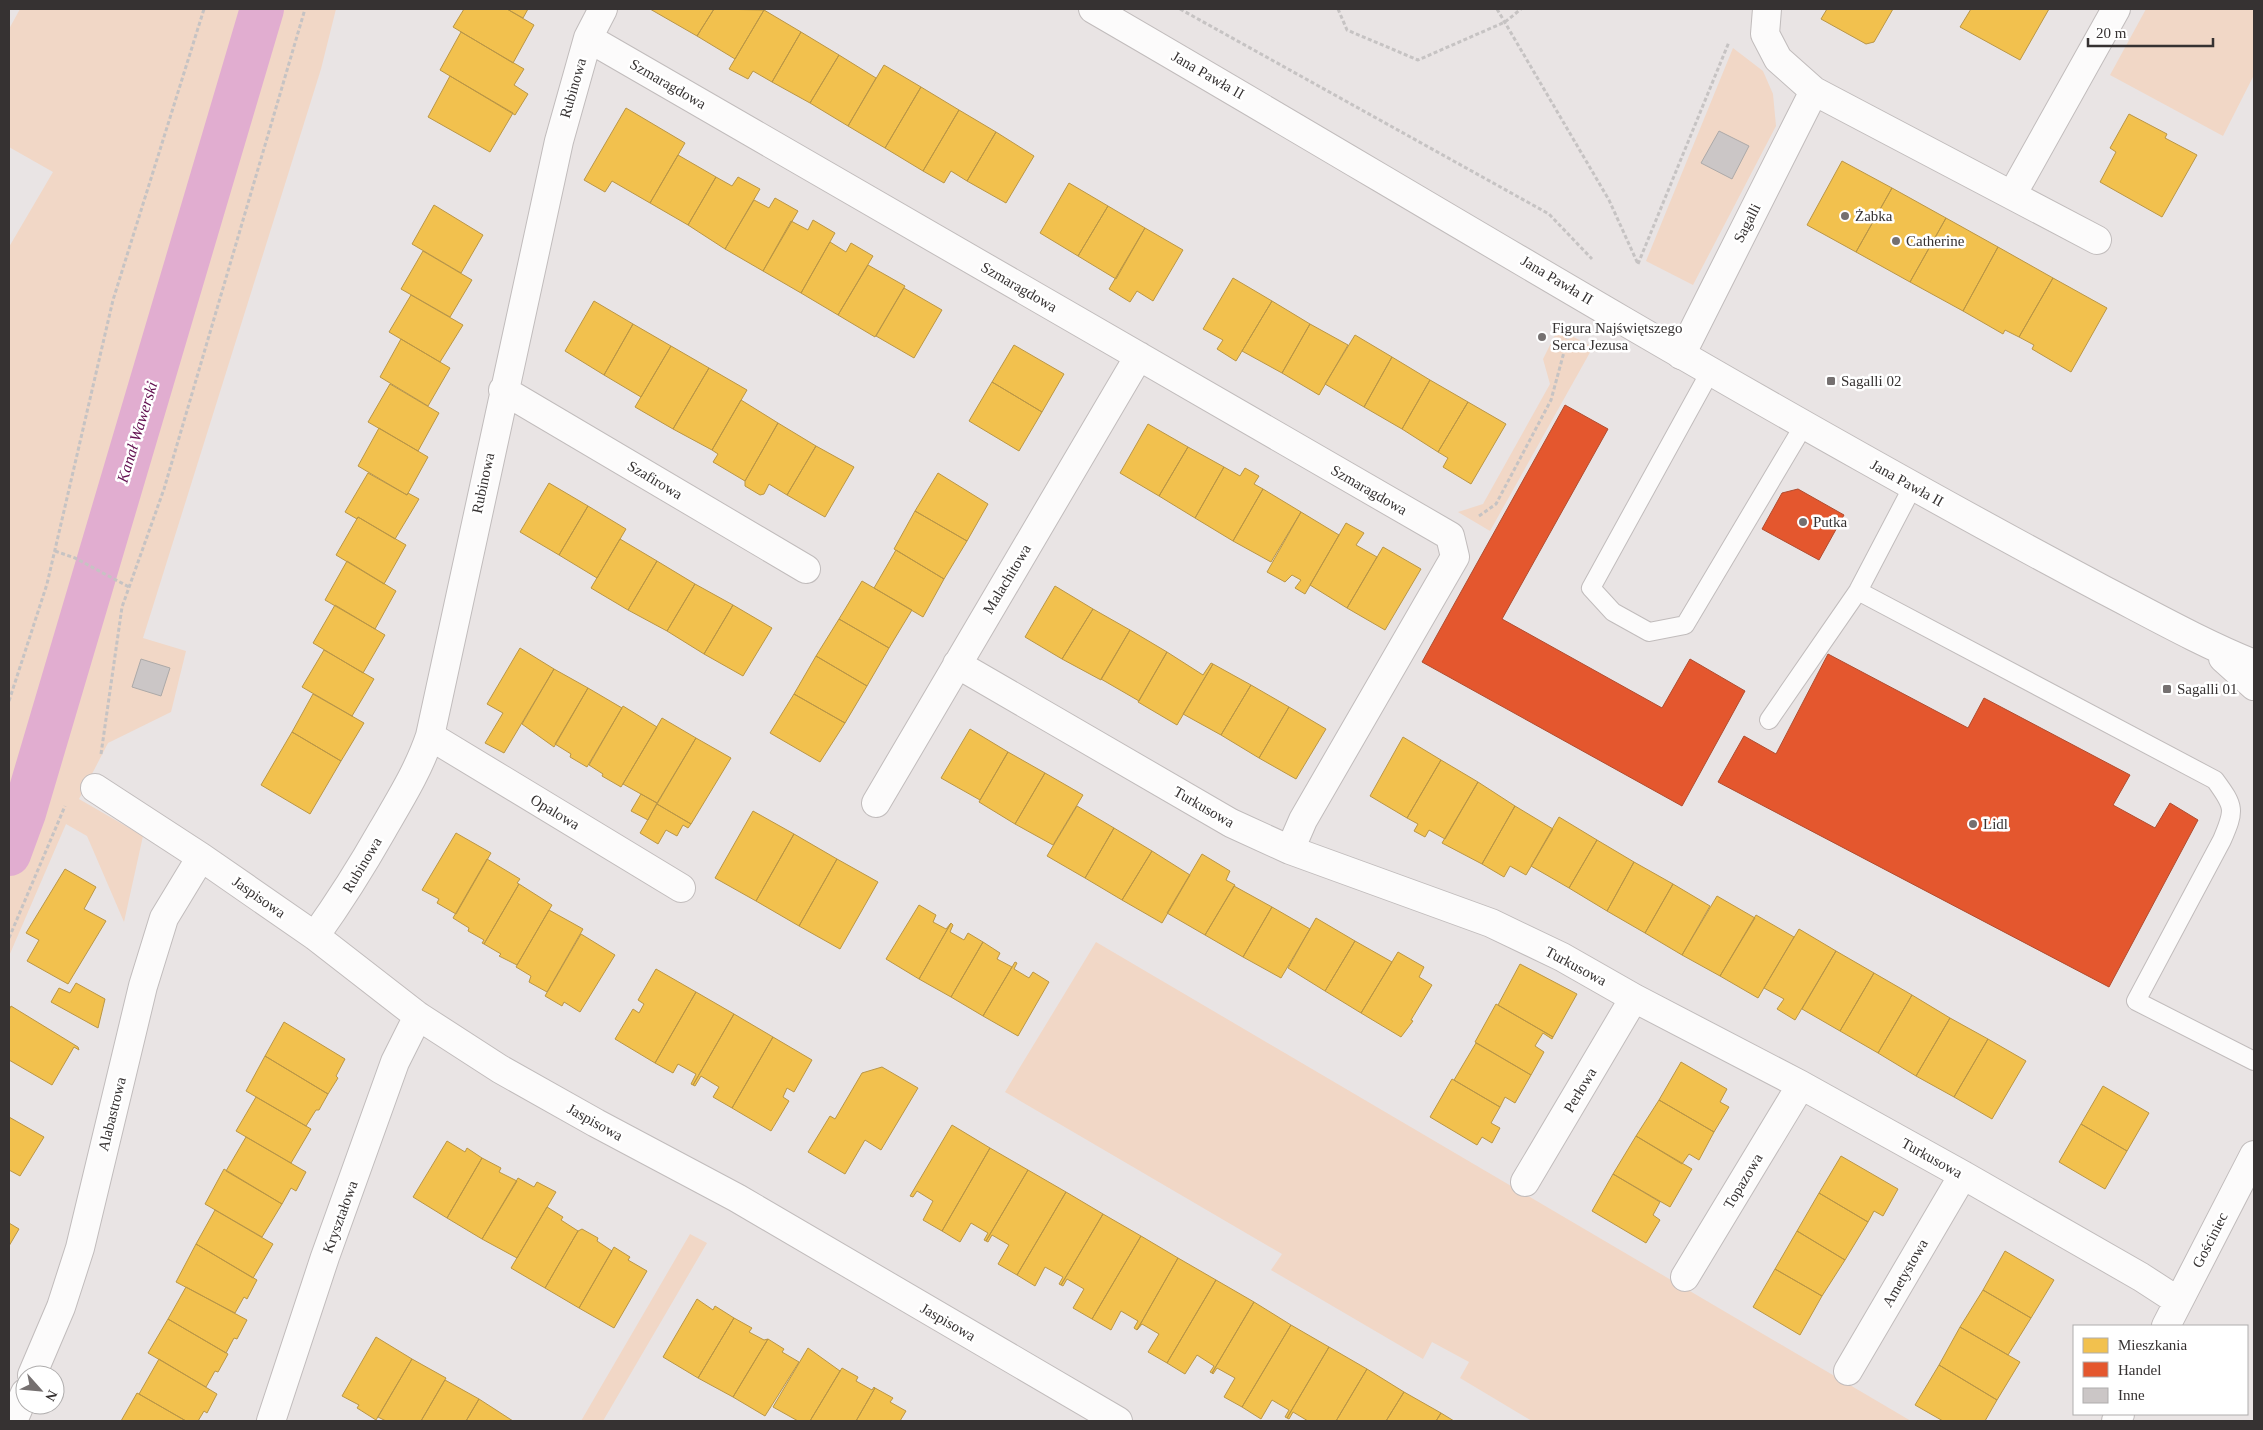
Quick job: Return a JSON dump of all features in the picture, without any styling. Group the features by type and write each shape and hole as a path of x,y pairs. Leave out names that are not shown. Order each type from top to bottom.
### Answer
{"street":[{"name":"Rubinowa","path":"315,936 345,894 411,782 430,736 558,141 588,38 603,9"},
{"name":"Jana Pawła II","path":"1093,9 1477,233 1680,355 1912,486 2209,646 2254,664"},
{"path":"1767,9 1765,34 1778,59 1814,91 2096,240"},
{"path":"2012,195 2116,9"},
{"name":"Szmaragdowa","path":"588,38 1450,536"},
{"name":"Sagalli","path":"1680,355 1814,91"},
{"name":"Malachitowa","path":"876,803 1139,356"},
{"name":"Szafirowa","path":"503,390 806,569"},
{"path":"1290,850 1304,820 1455,557 1450,536"},
{"name":"Jana Pawła II","path":"2209,646 2254,686"},
{"name":"Turkusowa","path":"957,664 1231,823 1290,850 1491,923 1562,957 1634,998 1800,1085 1963,1175 2141,1277 2178,1302"},
{"name":"Opalowa","path":"430,736 681,888"},
{"name":"Jaspisowa","path":"95,788 201,857 315,936 418,1016 500,1069 596,1123 737,1198 1118,1421"},
{"name":"Alabastrowa","path":"36,1365 61,1307 80,1248 143,986 164,918 201,857"},
{"name":"Perłowa","path":"1525,1182 1634,998"},
{"name":"Kryształowa","path":"271,1421 325,1257 395,1062 418,1016"},
{"name":"Topazowa","path":"1685,1277 1800,1085"},
{"name":"Gościniec","path":"2166,1325 2254,1155"},
{"name":"Ametystowa","path":"1848,1371 1963,1175"}],"lane":[{"path":"1710,372 1591,588 1613,612 1649,632 1685,625 1804,425"},
{"path":"1769,720 1858,591 1912,486"},
{"path":"1858,591 2216,780 2228,798 2233,816 2136,1001 2254,1061"}],"path":[{"path":"9,701 47,584 113,300 204,9"},
{"path":"9,938 67,800 95,788 122,607 164,489 305,9"},
{"path":"1180,9 1549,214 1595,262"},
{"path":"1338,9 1347,30 1418,60 1505,22 1521,9"},
{"path":"1497,9 1610,200 1638,264 1731,36"},
{"path":"1450,536 1496,504 1551,400 1567,341 1568,324"},
{"path":"55,551 75,558 129,587"}],"shaded area":[{"path":"20,9 336,9 321,69 143,638 186,651 171,712 108,743 79,799 143,836 124,922 87,836 66,824 9,956 9,247 53,172 9,147 9,29"},
{"path":"2146,9 2254,10 2254,75 2223,136 2110,75"},
{"path":"1733,48 1763,71 1773,94 1776,126 1693,285 1646,261"},
{"path":"1558,329 1593,347 1490,531 1458,512 1483,504 1550,384 1543,359"},
{"path":"1096,942 1911,1421 1532,1421 1460,1378 1469,1362 1432,1342 1423,1359 1271,1270 1282,1254 1005,1092"},
{"path":"690,1234 707,1243 603,1421 581,1421"}],"building: Mieszkania":[{"path":"464,9 507,9 534,25 513,63 453,27"},
{"path":"507,9 528,9 523,18"},
{"path":"650,9 714,9 697,36"},
{"path":"714,9 764,10 735,59 697,36"},
{"path":"1827,9 1893,9 1874,42 1866,44 1821,19"},
{"path":"1971,9 2049,9 2020,60 1960,27"},
{"path":"764,10 801,32 772,82 753,71 748,79 729,69"},
{"path":"461,32 524,69 514,85 528,94 515,115 440,70"},
{"path":"801,32 839,55 810,103 772,82"},
{"path":"839,55 876,78 848,126 810,103"},
{"path":"884,65 921,87 885,148 848,126"},
{"path":"450,76 513,113 490,152 428,117"},
{"path":"921,87 959,110 923,171 885,148"},
{"path":"626,108 685,143 650,203 612,181 605,192 584,180"},
{"path":"959,110 996,132 967,181 951,171 944,183 923,171"},
{"path":"2129,114 2167,134 2165,138 2197,155 2162,217 2100,182 2116,152 2110,148"},
{"path":"996,132 1034,156 1006,203 967,181"},
{"path":"678,155 716,177 688,225 650,203"},
{"path":"1842,161 1892,188 1856,252 1807,225"},
{"path":"716,177 732,186 738,177 760,189 725,249 688,225"},
{"path":"1069,183 1108,206 1078,256 1040,233"},
{"path":"1892,188 1946,218 1910,282 1856,252"},
{"path":"775,198 798,211 763,271 725,249 754,200 769,208"},
{"path":"434,205 483,235 461,273 412,244"},
{"path":"1108,206 1145,228 1116,279 1078,256"},
{"path":"1946,218 1998,247 1963,311 1910,282"},
{"path":"813,220 835,233 801,293 763,271 791,221 808,230"},
{"path":"1145,228 1183,250 1153,301 1137,291 1130,302 1109,289"},
{"path":"830,242 846,252 851,243 873,256 838,315 801,293"},
{"path":"1998,247 2053,278 2019,337 2005,330 2003,334 1963,311"},
{"path":"423,251 472,280 450,317 401,289"},
{"path":"868,265 905,286 875,337 838,315"},
{"path":"1233,278 1272,301 1236,361 1217,349 1223,340 1203,329"},
{"path":"2053,278 2107,308 2071,372 2032,349 2034,345 2019,337"},
{"path":"904,288 942,310 914,358 876,336"},
{"path":"411,295 463,325 440,362 389,332"},
{"path":"594,301 633,324 604,375 565,351"},
{"path":"1272,301 1310,324 1282,373 1242,351"},
{"path":"633,324 671,346 641,397 604,375"},
{"path":"1310,324 1348,345 1319,395 1282,373"},
{"path":"1355,335 1392,357 1364,407 1325,384"},
{"path":"401,339 450,368 428,406 380,377"},
{"path":"1014,345 1064,374 1042,412 992,382"},
{"path":"671,346 709,368 673,429 635,407"},
{"path":"1392,357 1430,380 1402,429 1364,407"},
{"path":"709,368 747,390 712,450 673,429"},
{"path":"1430,380 1468,402 1438,452 1402,429"},
{"path":"992,382 1042,412 1019,451 969,421"},
{"path":"390,384 439,413 418,451 368,422"},
{"path":"741,400 778,423 745,481 713,462 718,454 712,450"},
{"path":"1468,402 1506,424 1471,484 1443,467 1448,458 1438,452"},
{"path":"778,423 816,446 787,495 769,484 764,494 760,495 745,486 745,481"},
{"path":"1148,424 1188,447 1159,496 1120,473"},
{"path":"379,428 428,457 407,495 358,466"},
{"path":"816,446 854,467 825,517 787,495"},
{"path":"1188,447 1224,467 1195,518 1159,496"},
{"path":"1224,467 1240,476 1245,468 1259,476 1254,484 1263,489 1233,541 1195,518"},
{"path":"368,473 407,495 408,493 419,499 395,539 358,517 357,519 345,512"},
{"path":"938,473 988,504 967,541 915,511"},
{"path":"549,483 588,506 559,555 520,532"},
{"path":"1263,489 1301,512 1271,562 1233,541"},
{"path":"588,506 626,529 597,578 559,555"},
{"path":"915,511 967,541 944,579 894,549"},
{"path":"1301,512 1339,535 1305,594 1295,588 1301,580 1292,575 1285,582 1267,572"},
{"path":"358,517 406,545 384,584 336,555"},
{"path":"1346,523 1364,533 1356,545 1377,557 1347,608 1310,585"},
{"path":"620,539 657,561 628,610 591,588"},
{"path":"1383,547 1421,569 1385,630 1347,608"},
{"path":"896,550 944,579 923,617 874,588"},
{"path":"347,561 396,591 375,629 325,600"},
{"path":"657,561 695,584 667,631 628,610"},
{"path":"862,581 912,610 889,648 839,619"},
{"path":"695,584 733,605 704,654 667,631"},
{"path":"1055,586 1093,609 1062,659 1025,637"},
{"path":"335,605 385,635 363,673 313,643"},
{"path":"733,605 772,628 743,676 704,654"},
{"path":"1093,609 1130,630 1101,680 1062,659"},
{"path":"839,619 889,648 867,686 816,656"},
{"path":"1130,630 1167,652 1139,701 1101,679"},
{"path":"520,648 554,669 504,753 485,743 503,713 487,704"},
{"path":"324,650 374,679 352,716 302,687"},
{"path":"1167,652 1203,675 1211,663 1213,664 1177,725 1138,702"},
{"path":"816,656 867,686 845,723 794,694"},
{"path":"1213,664 1251,685 1221,735 1183,714"},
{"path":"554,669 588,688 554,747 522,724"},
{"path":"1251,685 1289,707 1259,758 1221,735"},
{"path":"588,688 622,708 587,767 570,757 571,754 555,744"},
{"path":"313,694 364,723 341,761 292,732"},
{"path":"794,694 845,723 820,762 770,733"},
{"path":"623,706 657,727 621,787 602,776 603,774 589,765"},
{"path":"1289,707 1326,729 1296,779 1259,758"},
{"path":"662,718 696,738 657,803 623,784"},
{"path":"970,729 1008,752 980,800 941,778"},
{"path":"292,732 341,761 310,814 261,785"},
{"path":"1403,737 1441,760 1407,818 1370,796"},
{"path":"696,738 731,758 691,824 657,804"},
{"path":"1008,752 1045,773 1015,824 979,802"},
{"path":"1441,760 1478,782 1445,839 1429,830 1425,837 1414,831 1418,824 1407,818"},
{"path":"1045,773 1083,795 1053,845 1015,824"},
{"path":"1478,782 1515,806 1482,864 1442,843"},
{"path":"641,794 657,803 648,820 631,811"},
{"path":"657,804 691,824 688,828 683,825 677,836 666,830 658,844 640,833"},
{"path":"1077,806 1114,828 1085,878 1047,856"},
{"path":"1515,806 1553,829 1526,875 1510,866 1504,877 1482,864"},
{"path":"753,811 794,834 756,901 715,878"},
{"path":"1559,817 1597,840 1569,888 1531,866"},
{"path":"1114,828 1152,851 1122,900 1085,878"},
{"path":"456,833 491,853 456,914 437,903 439,899 422,890"},
{"path":"794,834 837,859 799,926 756,901"},
{"path":"1597,840 1634,862 1607,911 1569,888"},
{"path":"1152,851 1190,875 1162,923 1122,900"},
{"path":"1202,854 1230,871 1226,880 1235,885 1205,935 1167,913"},
{"path":"487,859 520,879 517,883 519,884 484,944 482,943 484,940 468,931 469,928 453,918"},
{"path":"837,859 878,882 840,949 799,926"},
{"path":"1634,862 1673,884 1645,933 1607,911"},
{"path":"65,869 96,887 84,909 106,921 68,984 27,961 39,940 26,933"},
{"path":"519,884 552,905 517,965 499,956 501,954 484,944"},
{"path":"1673,884 1710,906 1682,955 1645,933"},
{"path":"1234,886 1272,907 1243,957 1205,935"},
{"path":"1717,896 1755,918 1720,976 1682,955"},
{"path":"919,905 936,915 933,922 946,929 951,923 919,979 886,959"},
{"path":"1272,907 1310,929 1281,978 1243,957"},
{"path":"549,910 583,929 547,992 529,982 531,976 516,967"},
{"path":"1756,915 1794,937 1758,998 1720,976"},
{"path":"1316,918 1355,941 1325,991 1288,968"},
{"path":"951,923 953,925 950,932 964,940 968,933 983,942 951,997 919,979"},
{"path":"1799,929 1836,951 1795,1020 1777,1009 1784,999 1764,988"},
{"path":"581,934 615,955 580,1012 564,1002 562,1006 545,996"},
{"path":"1355,941 1392,962 1361,1013 1325,991"},
{"path":"983,942 1000,953 997,959 1012,967 983,1016 951,997"},
{"path":"1836,951 1874,973 1840,1031 1802,1009"},
{"path":"1398,952 1424,967 1419,977 1432,985 1411,1020 1413,1021 1401,1037 1361,1013"},
{"path":"1015,962 1017,963 1014,969 1029,978 1033,972 1049,982 1018,1036 983,1016"},
{"path":"1520,964 1577,994 1553,1037 1498,1005"},
{"path":"656,969 696,992 655,1063 615,1039 633,1009 639,1013 644,1004 638,1000"},
{"path":"1874,973 1912,995 1878,1053 1840,1031"},
{"path":"76,983 105,999 98,1028 51,1002 59,988 70,993"},
{"path":"696,992 734,1014 693,1085 691,1084 696,1074 678,1064 673,1073 655,1063"},
{"path":"1912,995 1950,1018 1916,1076 1878,1053"},
{"path":"1496,1004 1553,1037 1552,1039 1543,1033 1535,1046 1544,1052 1531,1075 1475,1042"},
{"path":"11,1006 78,1047 79,1050 74,1047 52,1085 9,1060 9,1010"},
{"path":"734,1014 773,1037 732,1108 713,1097 719,1087 701,1076 695,1086 693,1085"},
{"path":"1950,1018 1988,1039 1954,1097 1916,1076"},
{"path":"284,1022 345,1059 336,1076 338,1078 328,1094 265,1056"},
{"path":"773,1037 812,1060 794,1092 787,1088 783,1097 789,1101 771,1131 732,1108"},
{"path":"1988,1039 2026,1061 1992,1119 1954,1097"},
{"path":"1476,1043 1531,1075 1515,1103 1505,1097 1500,1107 1454,1080"},
{"path":"265,1056 328,1094 319,1110 316,1110 306,1126 246,1091"},
{"path":"1681,1062 1727,1089 1720,1102 1729,1107 1714,1132 1659,1100"},
{"path":"882,1067 918,1088 881,1150 865,1140 845,1174 808,1152 830,1116 835,1119 862,1073"},
{"path":"1452,1079 1500,1107 1491,1123 1500,1128 1492,1143 1482,1137 1477,1145 1430,1117"},
{"path":"2103,1086 2149,1113 2127,1151 2081,1124"},
{"path":"256,1097 311,1129 291,1163 236,1131"},
{"path":"1659,1100 1714,1132 1699,1160 1689,1154 1682,1164 1636,1136"},
{"path":"9,1117 44,1137 20,1176 9,1170"},
{"path":"2081,1124 2127,1151 2105,1189 2059,1162"},
{"path":"952,1125 990,1148 942,1231 923,1220 933,1201 917,1191 913,1197 910,1196"},
{"path":"1636,1136 1692,1169 1670,1207 1613,1174"},
{"path":"246,1137 306,1172 296,1191 291,1188 282,1204 226,1171"},
{"path":"447,1141 465,1152 467,1148 482,1158 447,1218 413,1197"},
{"path":"990,1148 1028,1170 986,1241 984,1240 988,1233 971,1223 960,1242 942,1231"},
{"path":"1841,1156 1898,1189 1883,1216 1874,1211 1868,1222 1819,1193"},
{"path":"482,1158 501,1168 499,1172 517,1181 482,1239 447,1218"},
{"path":"224,1169 282,1204 262,1237 205,1204"},
{"path":"1028,1170 1066,1192 1017,1275 998,1264 1009,1245 992,1235 988,1242 986,1241"},
{"path":"1613,1174 1660,1202 1653,1215 1660,1220 1646,1243 1592,1211"},
{"path":"518,1178 534,1187 537,1182 556,1192 517,1258 482,1239"},
{"path":"1066,1192 1103,1214 1061,1285 1059,1284 1063,1277 1045,1267 1035,1286 1017,1275"},
{"path":"1819,1193 1868,1222 1845,1260 1797,1231"},
{"path":"547,1207 563,1217 561,1220 578,1231 545,1288 511,1268"},
{"path":"215,1210 273,1244 253,1278 196,1244"},
{"path":"1103,1214 1141,1236 1092,1319 1073,1308 1084,1289 1067,1279 1063,1286 1061,1285"},
{"path":"9,1223 19,1229 9,1246"},
{"path":"582,1229 598,1238 597,1241 612,1251 579,1308 545,1288 578,1231"},
{"path":"1797,1231 1845,1260 1822,1296 1775,1269"},
{"path":"1141,1236 1178,1258 1137,1330 1134,1328 1138,1321 1121,1311 1111,1330 1092,1319"},
{"path":"196,1244 257,1280 247,1299 244,1297 235,1313 176,1282"},
{"path":"614,1247 630,1257 628,1260 647,1271 614,1328 579,1308"},
{"path":"2005,1251 2054,1280 2031,1318 1983,1290"},
{"path":"1178,1258 1216,1280 1167,1363 1148,1352 1159,1334 1142,1324 1137,1330"},
{"path":"1775,1269 1822,1296 1800,1335 1753,1307"},
{"path":"1216,1280 1254,1302 1212,1373 1210,1372 1214,1366 1197,1355 1185,1374 1167,1363"},
{"path":"186,1287 247,1320 237,1339 234,1338 226,1353 168,1319"},
{"path":"1983,1290 2031,1318 2008,1355 1960,1327"},
{"path":"697,1299 713,1310 715,1306 734,1318 698,1378 663,1357"},
{"path":"1254,1302 1291,1325 1242,1407 1224,1397 1235,1378 1217,1368 1212,1373"},
{"path":"734,1318 752,1328 749,1332 764,1340 768,1339 733,1397 698,1378"},
{"path":"168,1319 228,1354 218,1372 215,1371 206,1387 148,1353"},
{"path":"1291,1325 1329,1347 1287,1418 1285,1417 1289,1410 1272,1400 1261,1419 1242,1407"},
{"path":"1960,1327 2020,1362 1997,1400 1939,1365"},
{"path":"376,1337 412,1359 376,1420 357,1408 359,1405 342,1396"},
{"path":"768,1339 784,1349 782,1352 799,1362 765,1416 733,1397"},
{"path":"1329,1347 1367,1369 1336,1421 1308,1421 1293,1412 1289,1419 1287,1418"},
{"path":"808,1348 840,1371 810,1421 798,1421 773,1407"},
{"path":"159,1359 217,1394 207,1413 204,1411 198,1421 186,1421 139,1394"},
{"path":"412,1359 446,1378 421,1421 386,1421 378,1417"},
{"path":"1939,1365 1997,1400 1985,1421 1943,1421 1915,1405"},
{"path":"842,1368 858,1377 856,1381 872,1390 875,1388 856,1421 810,1421"},
{"path":"1367,1369 1404,1392 1386,1421 1336,1421"},
{"path":"445,1380 479,1399 466,1421 421,1421"},
{"path":"875,1388 893,1398 890,1402 906,1411 900,1421 856,1421"},
{"path":"1404,1392 1441,1413 1436,1421 1386,1421"},
{"path":"137,1393 139,1394 186,1421 121,1421"},
{"path":"479,1399 513,1421 466,1421"},
{"path":"1441,1413 1454,1421 1436,1421"}],"building: Handel":[{"path":"1565,405 1608,429 1502,619 1662,708 1690,659 1745,691 1682,806 1422,662"},
{"name":"Putka","path":"1798,489 1844,515 1819,560 1762,529 1782,493"},
{"name":"Lidl","path":"1828,654 1968,728 1984,698 2130,775 2113,805 2155,828 2170,803 2198,820 2109,987 1718,782 1744,736 1776,754"}],"building: Inne":[{"path":"1719,131 1749,146 1732,179 1701,163"},
{"path":"141,659 170,668 161,696 132,687"}],"waterway":[{"name":"Kanał Wawerski","path":"9,854 24,813 262,9"}],"place":[{"name":"Żabka","path":"1845,216"},
{"name":"Catherine","path":"1896,241"},
{"name":"Figura Najświętszego Serca Jezusa","path":"1542,337"},
{"name":"Sagalli 02","path":"1831,381"},
{"name":"Putka","path":"1803,522"},
{"name":"Sagalli 01","path":"2167,689"},
{"name":"Lidl","path":"1973,824"}]}
